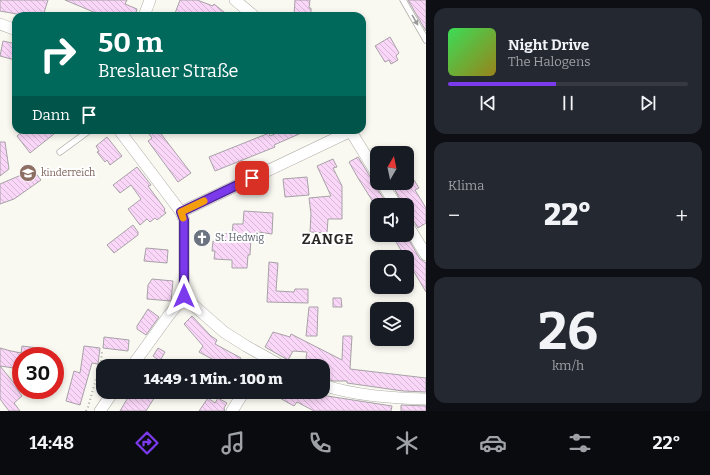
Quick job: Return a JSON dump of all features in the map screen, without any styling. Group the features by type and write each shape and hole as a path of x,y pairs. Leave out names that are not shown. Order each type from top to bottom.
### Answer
{"street":[{"path":"146,12 150,0"},
{"path":"235,0 249,12"},
{"path":"0,24 12,28"},
{"path":"122,134 181,212 184,220 184,296 137,359"},
{"path":"181,212 343,134"},
{"path":"353,134 370,162"},
{"path":"414,235 426,255"},
{"path":"184,296 224,332 259,359"},
{"path":"330,387 366,394 426,399"},
{"path":"100,411 108,399"},
{"path":"232,411 240,399"}],"lane":[{"path":"403,0 426,40"},
{"path":"60,152 85,134"}],"path":[{"path":"101,359 102,352"},
{"path":"86,411 96,380"}],"building":[{"path":"0,0 48,0 44,12 12,13 0,11"},
{"path":"65,0 127,0 125,4 137,9 136,12 94,12"},
{"path":"180,0 197,0 213,6 214,4 224,12 176,12"},
{"path":"295,0 310,0 309,8 311,8 311,12 294,12"},
{"path":"408,0 426,0 426,31"},
{"path":"390,37 399,53 396,56 398,60 391,64 389,60 385,62 375,46"},
{"path":"3,41 12,43 12,59 0,56"},
{"path":"19,134 54,134 30,153 17,136"},
{"path":"149,134 161,134 191,173 178,182 148,141 152,138"},
{"path":"266,134 269,134 270,136 274,134 299,134 274,145 275,147 215,171 209,157"},
{"path":"107,137 122,156 110,165 107,160 105,162 97,152 99,151 96,146"},
{"path":"0,142 5,142 9,169 0,176"},
{"path":"358,157 370,176 370,190 378,190 383,198 371,198 349,162"},
{"path":"333,159 337,167 333,168 342,186 342,219 328,219 327,233 310,232 311,214 309,198 331,196 317,166"},
{"path":"137,167 151,185 148,186 165,209 164,210 166,213 157,220 155,218 150,222 147,219 140,225 128,209 141,199 131,185 120,193 113,185"},
{"path":"33,170 41,180 14,199 0,204 0,184"},
{"path":"307,177 309,195 285,197 283,179"},
{"path":"414,180 419,188 415,190 426,208 426,223 418,228 414,222 414,198 399,198 395,190 414,190"},
{"path":"244,211 273,213 272,234 258,232 258,237 251,237 250,255 248,255 247,268 232,268 232,260 214,259 215,251 212,251 213,241 215,242 216,233 232,234 233,224 243,224"},
{"path":"133,225 138,232 138,235 114,253 107,245"},
{"path":"396,242 410,242 420,259 426,263 426,292 414,272 414,250 401,250"},
{"path":"146,248 168,250 167,263 144,261"},
{"path":"269,262 278,263 276,291 294,292 295,289 308,289 308,303 267,302"},
{"path":"152,279 173,281 171,301 147,299 148,285"},
{"path":"333,298 341,298 342,307 333,307"},
{"path":"309,307 318,307 317,336 306,336"},
{"path":"148,309 159,317 146,335 137,329 137,326"},
{"path":"192,316 211,336 217,340 215,344 241,358 212,359 199,352 203,346 184,324"},
{"path":"273,332 290,337 291,334 342,360 343,336 352,336 350,369 426,378 426,392 403,391 347,383 347,381 333,381 330,380 330,359 306,359 307,352 293,351 289,359 286,359 265,347"},
{"path":"104,337 129,340 128,351 103,348"},
{"path":"84,346 100,348 99,359 96,359 96,364 92,363 80,405 66,401 74,371 80,373"},
{"path":"0,348 12,351 12,368 0,366"},
{"path":"158,348 165,352 161,359 157,359 153,356"},
{"path":"0,366 12,381 12,399 19,399 14,403 20,411 9,411 0,399"},
{"path":"330,396 392,406 391,411 314,411 297,402 294,406 282,399 330,399"},
{"path":"127,399 154,399 146,411 120,411"},
{"path":"207,399 215,403 217,399 220,399 227,403 224,408 225,411 199,411"},
{"path":"401,405 426,406 426,411 401,411"}],"slow traffic":[{"path":"183,218 181,212 204,201"}],"place":[{"name":"kinderreich","path":"28,173"},
{"name":"St. Hedwig","path":"202,238"}],"district":[{"name":"ZANGE","path":"328,239"}],"route":[{"path":"184,296 184,220 181,212 252,178"}]}
